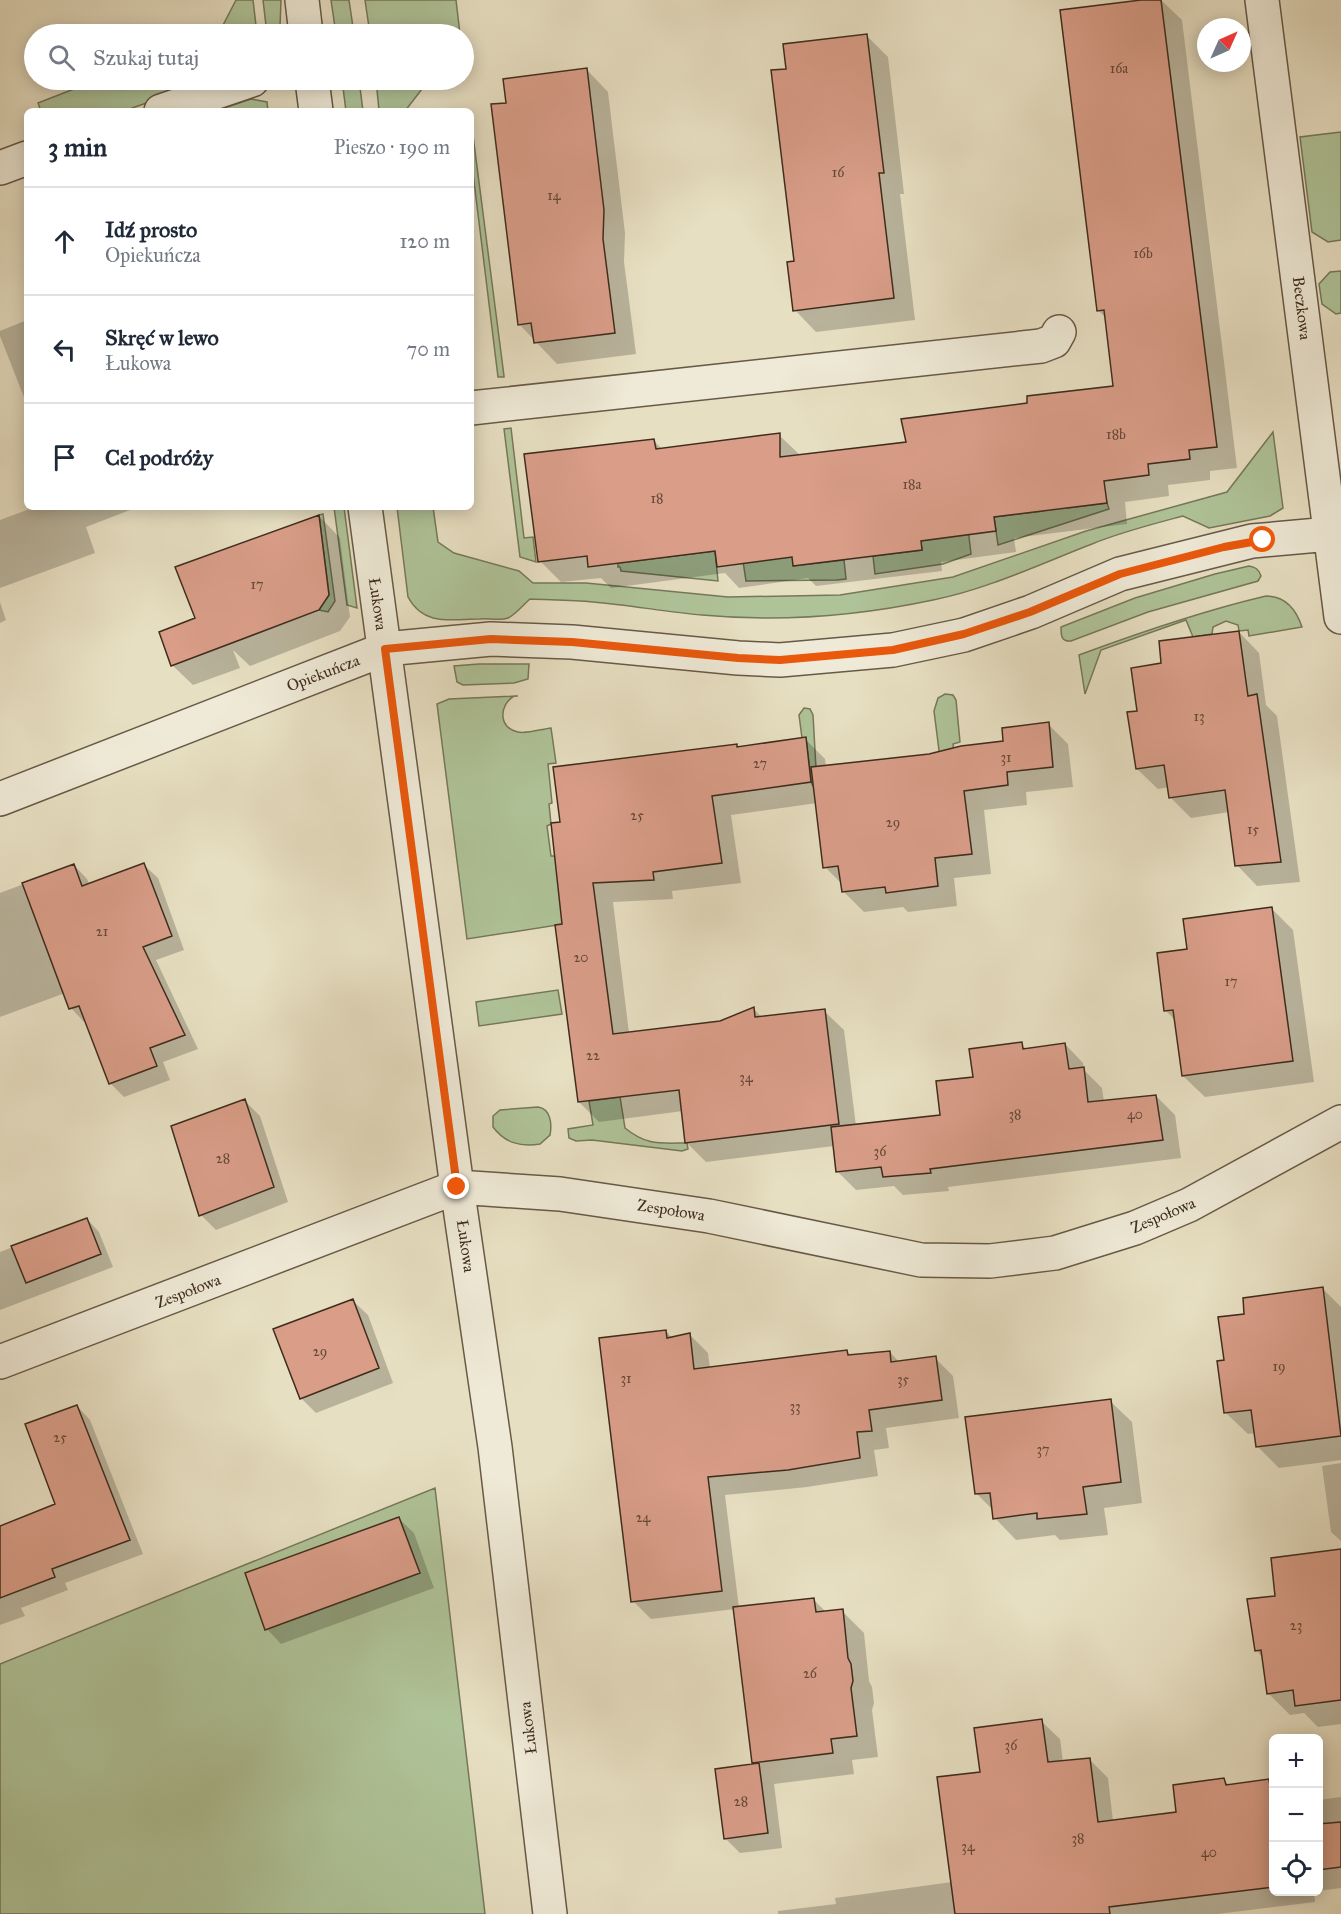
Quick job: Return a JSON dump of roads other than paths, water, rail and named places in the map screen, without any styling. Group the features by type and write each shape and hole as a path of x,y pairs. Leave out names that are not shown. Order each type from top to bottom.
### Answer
{"street":[{"path":"302,0 305,24"},
{"name":"Beczkowa","path":"1262,0 1341,617"},
{"path":"170,108 223,90"},
{"path":"313,90 316,108"},
{"path":"0,168 24,159"},
{"path":"474,408 1041,346 1054,341 1059,332"},
{"name":"Łukowa","path":"365,510 457,1187 495,1447 550,1914"},
{"name":"Opiekuńcza","path":"0,799 385,649 491,639 572,642 780,660 893,650 964,634 1030,612 1120,574 1252,541 1330,534"},
{"name":"Zespołowa","path":"0,1362 457,1187 560,1194 709,1216 921,1260 990,1261 1055,1253 1135,1228 1189,1206 1341,1122"}]}
